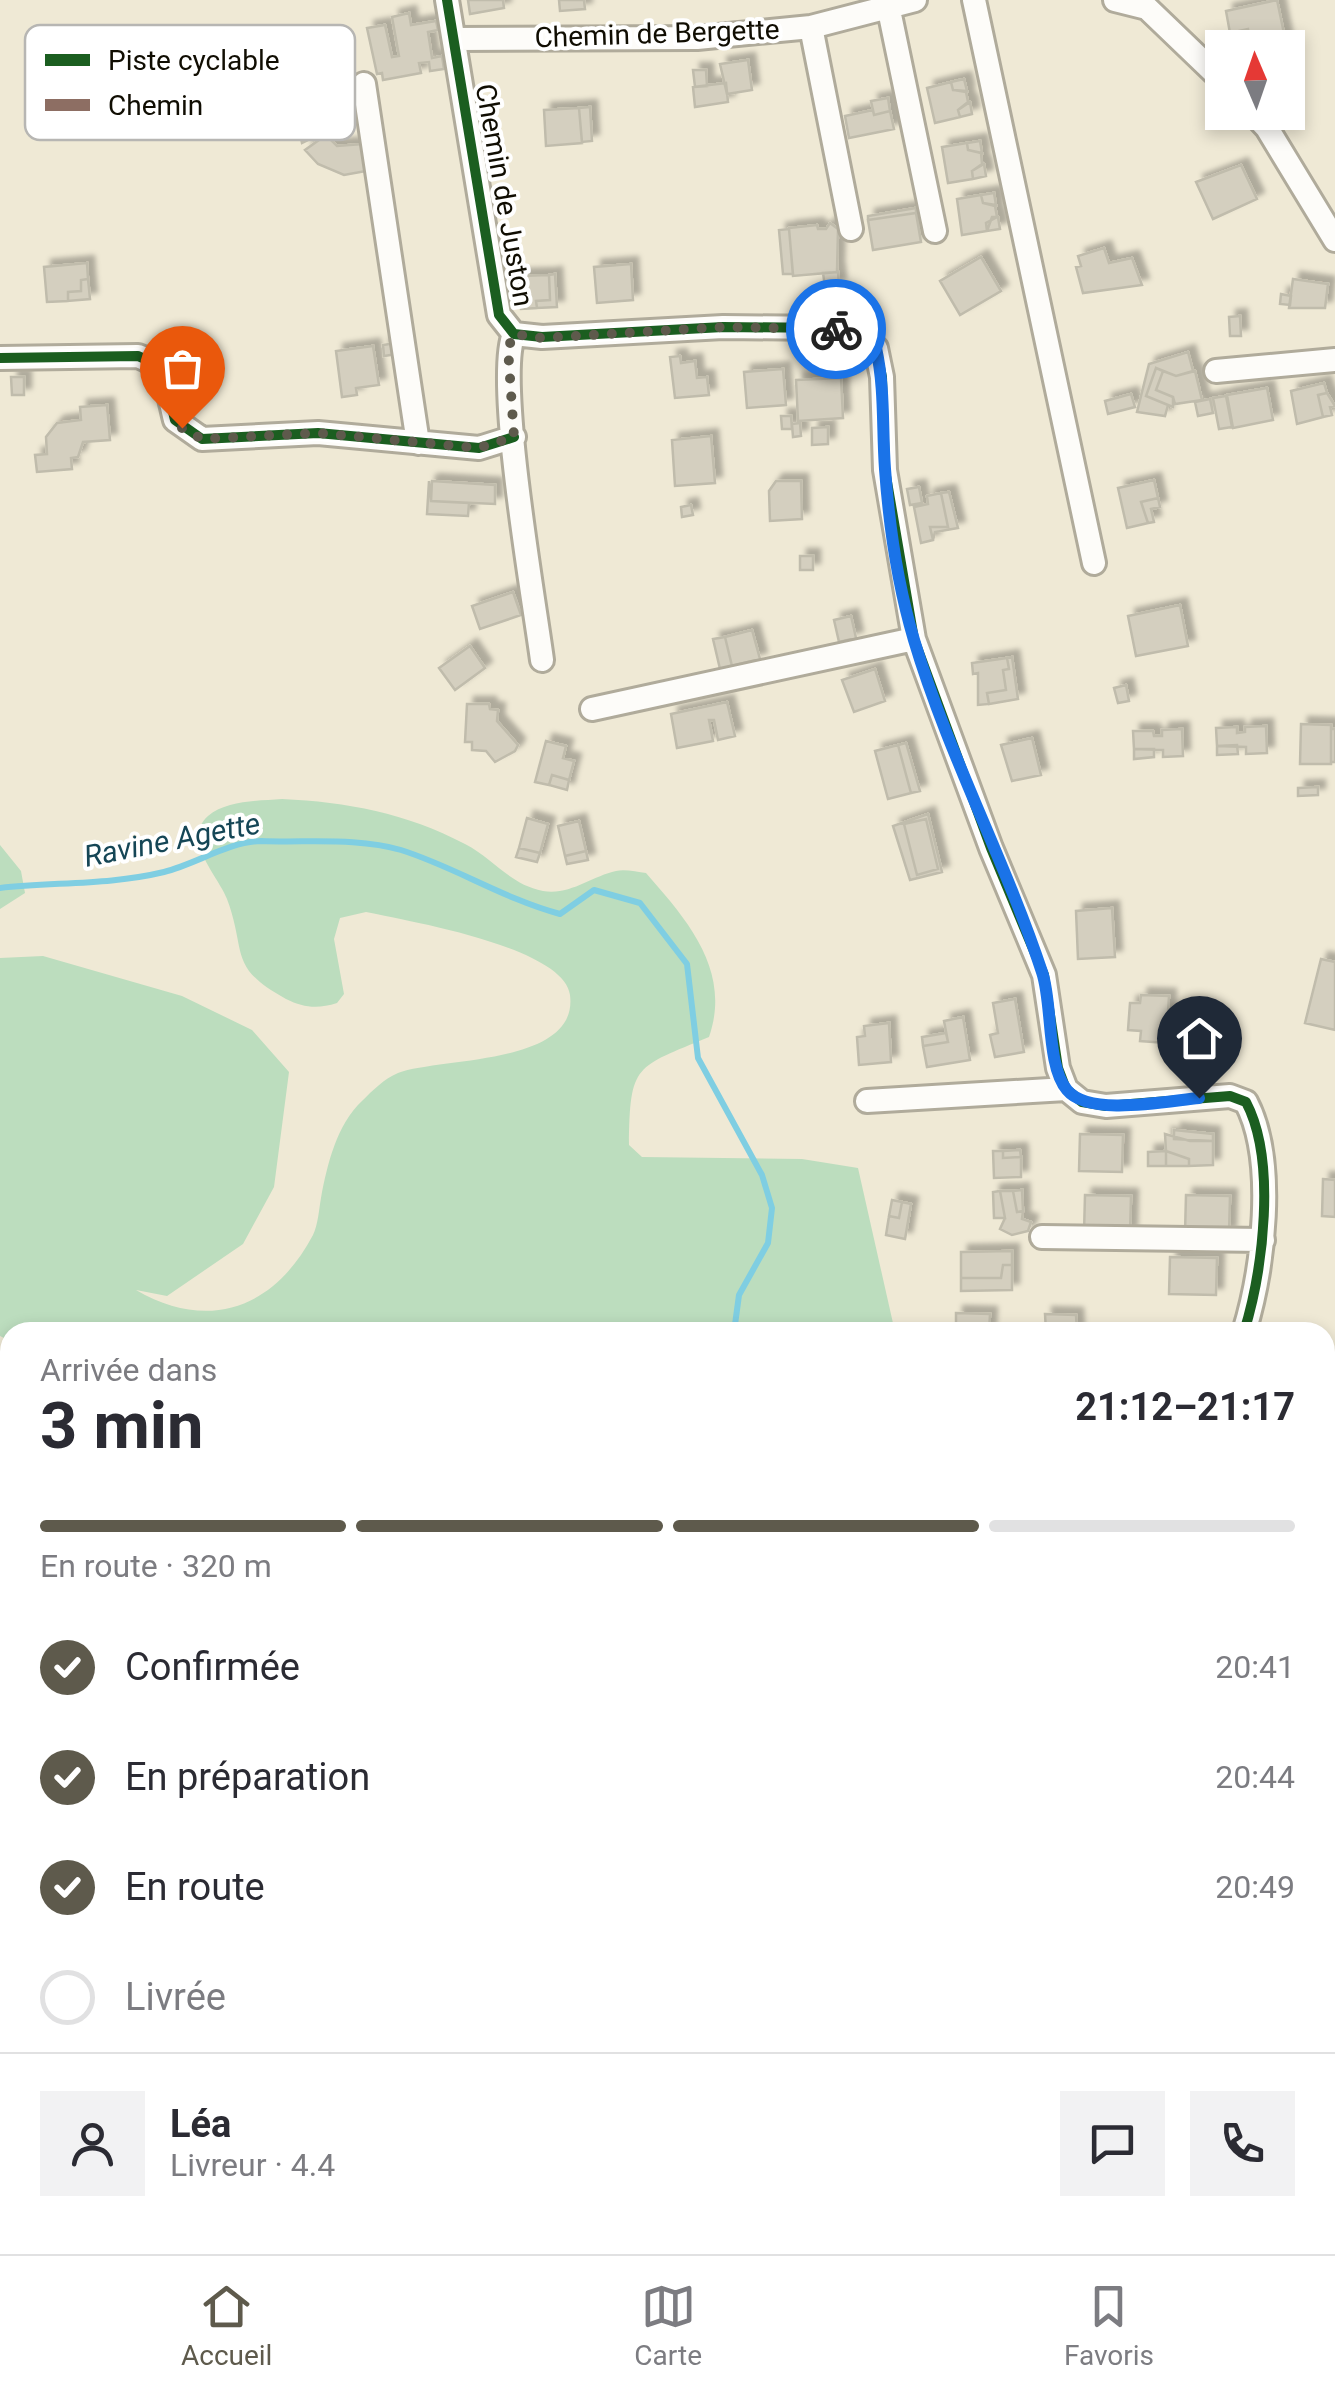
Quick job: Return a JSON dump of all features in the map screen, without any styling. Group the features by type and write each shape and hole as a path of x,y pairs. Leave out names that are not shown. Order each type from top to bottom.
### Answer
{"street":[{"name":"Chemin de Juston","path":"447,0 499,315 514,334 542,338 723,327 829,328 856,332 876,348 882,376 885,470 914,639 991,848 1044,975 1058,1068 1066,1089"},
{"name":"Chemin de Bergette","path":"455,39 698,38 811,27 888,10 914,0"},
{"path":"974,0 1094,563"},
{"path":"1115,0 1147,8 1205,64"},
{"path":"888,10 935,231"},
{"path":"811,27 851,229"},
{"path":"364,84 418,443"},
{"path":"1268,130 1335,240"},
{"path":"514,334 508,348 514,437 542,660"},
{"path":"0,358 138,356 154,361 163,374 175,420 202,439 318,433 478,448 514,437"},
{"path":"1216,371 1335,360"},
{"path":"592,708 914,639"},
{"path":"867,1101 1066,1089 1082,1102 1106,1106 1230,1096 1246,1102 1256,1121 1263,1240 1246,1322"},
{"path":"1042,1237 1263,1240"}],"green space":[{"path":"282,799 330,803 398,817 465,844 511,877 543,891 571,888 616,871 646,873 702,948 715,990 715,1013 709,1037 665,1055 642,1072 632,1098 629,1145 642,1157 802,1159 858,1168 893,1322 0,1322 0,958 43,956 182,996 252,1030 289,1072 274,1187 243,1244 167,1296 136,1290 189,1310 213,1311 259,1296 297,1260 315,1231 326,1172 340,1133 353,1110 383,1082 418,1068 531,1047 553,1035 567,1018 570,995 561,978 542,963 482,939 366,912 340,918 334,939 344,994 337,1003 305,1006 267,988 242,957 227,899 204,858 198,836 208,816 243,802"},
{"path":"0,845 21,871 25,893 0,909"}],"building":[{"path":"468,0 503,0 504,8 470,14"},
{"path":"559,0 584,0 585,9 560,11"},
{"path":"1277,0 1283,30 1229,30 1226,11"},
{"path":"409,13 411,25 436,21 438,30 428,32 432,58 442,56 444,69 430,71 429,62 419,63 421,73 383,80 382,73 377,74 367,28 385,25 392,57 399,56 392,17"},
{"path":"748,60 752,90 727,94 720,64"},
{"path":"693,70 706,70 707,86 695,87"},
{"path":"964,79 967,91 953,90 951,82"},
{"path":"951,82 953,90 966,92 968,102 958,110 960,117 935,123 927,88"},
{"path":"726,83 728,102 695,107 693,87"},
{"path":"888,98 890,111 874,115 871,101"},
{"path":"970,102 972,114 960,117 958,110"},
{"path":"590,107 592,141 582,142 579,108"},
{"path":"579,108 582,143 546,146 544,110"},
{"path":"873,110 874,115 890,111 894,129 849,138 845,116"},
{"path":"319,140 331,140 337,146 363,144 366,171 344,175 318,164 305,150"},
{"path":"980,141 982,153 968,150 967,143"},
{"path":"967,143 968,150 981,153 982,164 972,171 973,179 948,183 942,147"},
{"path":"984,164 986,176 973,179 972,171"},
{"path":"1241,165 1257,199 1213,219 1196,182"},
{"path":"994,193 996,205 983,203 981,195"},
{"path":"981,195 983,203 995,206 997,217 986,223 987,231 962,235 957,199"},
{"path":"916,208 916,213 868,220 868,216"},
{"path":"916,213 921,242 873,250 868,220"},
{"path":"992,217 998,217 1000,229 987,231"},
{"path":"830,223 838,229 837,272 793,276 789,228 817,225 818,229 826,229"},
{"path":"789,229 793,274 783,274 779,230"},
{"path":"1104,248 1109,263 1132,258 1142,285 1083,293 1076,267 1081,266 1078,256"},
{"path":"981,257 1001,291 960,315 940,281"},
{"path":"87,263 88,279 81,280 81,291 68,292 68,301 47,302 44,267"},
{"path":"631,264 633,300 597,303 594,267"},
{"path":"838,272 839,285 825,287 823,273"},
{"path":"555,274 557,307 537,308 536,301 550,300 549,275"},
{"path":"549,275 550,300 536,301 537,308 521,309 519,276"},
{"path":"88,279 90,299 68,301 68,292 81,291 81,280"},
{"path":"1293,279 1328,284 1325,308 1289,308"},
{"path":"1281,294 1291,296 1290,305 1280,304"},
{"path":"1240,316 1241,336 1230,336 1229,317"},
{"path":"396,343 397,354 384,356 383,345"},
{"path":"373,346 379,385 356,388 357,395 342,397 336,351"},
{"path":"1188,352 1193,371 1176,376 1156,368 1146,396 1168,405 1165,416 1137,412 1149,364"},
{"path":"680,356 681,363 695,361 697,378 707,377 709,395 675,398 670,357"},
{"path":"1156,368 1163,371 1156,390 1173,397 1173,407 1146,396"},
{"path":"783,369 786,405 747,408 744,372"},
{"path":"1163,371 1176,376 1195,371 1202,400 1175,404 1173,397 1156,390"},
{"path":"11,377 24,377 24,395 12,395"},
{"path":"841,378 843,418 798,421 796,380"},
{"path":"1324,383 1327,393 1318,395 1323,417 1297,424 1291,391"},
{"path":"1267,388 1273,420 1233,428 1227,395"},
{"path":"1327,393 1335,406 1330,407 1332,415 1323,417 1318,395"},
{"path":"1131,394 1135,407 1108,414 1105,401"},
{"path":"1226,396 1232,427 1219,429 1213,398"},
{"path":"1210,399 1213,413 1198,416 1195,402"},
{"path":"107,405 110,440 83,442 78,457 71,458 72,469 37,472 35,455 47,454 46,437 57,423 81,420 80,407"},
{"path":"781,416 791,416 792,429 782,429"},
{"path":"800,423 801,436 793,437 792,424"},
{"path":"828,427 828,444 812,445 812,428"},
{"path":"711,436 715,483 675,486 672,440"},
{"path":"1154,480 1158,498 1141,502 1148,523 1127,528 1118,488"},
{"path":"429,481 431,501 469,503 468,516 427,514"},
{"path":"432,481 495,485 495,504 431,501"},
{"path":"776,481 801,481 802,519 770,521 769,491"},
{"path":"919,487 922,503 910,505 907,489"},
{"path":"949,492 958,528 935,532 933,540 930,527 948,527 941,493"},
{"path":"941,493 948,527 930,527 933,540 921,543 914,507 928,504 927,496"},
{"path":"1158,498 1160,507 1151,509 1154,522 1148,523 1141,502"},
{"path":"691,505 693,515 682,517 681,507"},
{"path":"800,556 813,556 813,570 800,570"},
{"path":"513,592 521,615 480,629 472,606"},
{"path":"1180,605 1188,646 1136,656 1128,616"},
{"path":"851,616 856,638 839,642 834,620"},
{"path":"752,630 760,659 732,666 725,637"},
{"path":"725,637 732,666 720,669 713,639"},
{"path":"470,646 485,668 455,690 439,668"},
{"path":"1012,657 1018,699 989,704 987,693 1006,690 1003,670 1009,669 1007,658"},
{"path":"1007,658 1009,669 1003,670 1006,690 987,693 989,704 978,705 978,673 973,674 972,663"},
{"path":"875,669 885,701 854,712 842,680"},
{"path":"1126,685 1129,701 1118,703 1114,688"},
{"path":"727,702 735,736 718,740 714,720 709,720 713,741 677,748 671,714"},
{"path":"467,704 489,704 490,709 498,710 497,721 518,745 515,751 495,762 486,751 472,750 472,742 465,742"},
{"path":"1301,724 1331,725 1331,764 1300,764"},
{"path":"1266,726 1267,753 1246,754 1246,747 1217,746 1216,728 1237,727 1237,733 1245,732 1245,727"},
{"path":"1182,729 1183,756 1163,757 1163,750 1134,749 1133,731 1153,731 1154,736 1162,736 1162,730"},
{"path":"1331,729 1335,729 1335,762 1331,762"},
{"path":"1032,738 1041,775 1012,781 1001,745"},
{"path":"546,741 566,746 563,758 574,761 569,780 552,775 549,785 535,782"},
{"path":"906,743 920,791 911,793 898,745"},
{"path":"898,745 911,793 888,799 875,751"},
{"path":"1237,745 1238,754 1217,755 1217,746"},
{"path":"1134,749 1154,749 1154,757 1134,759"},
{"path":"552,775 569,780 567,790 549,785"},
{"path":"1318,787 1318,795 1298,796 1298,788"},
{"path":"928,814 942,872 910,880 893,826","holes":["926,819 938,869 917,875 904,824"]},
{"path":"527,818 548,824 540,853 519,848"},
{"path":"926,819 938,869 917,875 904,824"},
{"path":"579,821 586,851 565,856 558,826"},
{"path":"519,848 540,853 537,862 516,857"},
{"path":"586,851 588,860 567,864 565,856"},
{"path":"1112,908 1115,957 1078,959 1076,911"},
{"path":"1321,959 1335,962 1335,1030 1305,1023"},
{"path":"1141,995 1169,996 1166,1043 1140,1041 1141,1031 1128,1030 1130,1003 1140,1003"},
{"path":"1015,999 1024,1052 995,1057 990,1035 998,1033 993,1003"},
{"path":"963,1017 970,1060 927,1067 923,1046 948,1042 944,1021"},
{"path":"889,1023 891,1062 859,1065 857,1037 865,1036 864,1026"},
{"path":"946,1033 948,1042 923,1046 922,1037"},
{"path":"1174,1130 1213,1134 1213,1141 1174,1139"},
{"path":"1080,1134 1123,1135 1122,1172 1079,1171"},
{"path":"1165,1134 1190,1141 1213,1141 1213,1165 1189,1166 1189,1159 1166,1151"},
{"path":"1020,1150 1021,1157 1003,1158 1003,1151"},
{"path":"993,1151 1003,1151 1003,1158 1021,1157 1021,1177 994,1178"},
{"path":"1166,1151 1166,1166 1148,1166 1148,1152"},
{"path":"1166,1151 1189,1159 1189,1166 1166,1166"},
{"path":"1323,1179 1335,1180 1335,1217 1322,1216"},
{"path":"1022,1190 1023,1211 1017,1212 1013,1191"},
{"path":"1000,1191 1005,1218 994,1218 993,1192"},
{"path":"1000,1191 1013,1191 1017,1212 1023,1211 1022,1219 1031,1222 1028,1231 1012,1235 1000,1229 1005,1218"},
{"path":"1085,1195 1131,1196 1130,1234 1084,1233"},
{"path":"1186,1195 1230,1196 1229,1234 1185,1233"},
{"path":"892,1200 902,1202 899,1218 889,1216"},
{"path":"902,1202 911,1204 905,1239 886,1235 889,1216 899,1218"},
{"path":"1012,1251 1012,1265 1003,1265 1001,1278 961,1278 961,1252"},
{"path":"1170,1257 1217,1258 1216,1295 1169,1294"},
{"path":"1003,1265 1012,1265 1012,1290 961,1291 961,1278 1001,1278"},
{"path":"956,1313 990,1314 990,1322 956,1322"},
{"path":"1045,1314 1076,1315 1076,1322 1045,1322"}],"waterway":[{"name":"Ravine Agette","path":"0,888 144,876 249,842 331,841 401,850 560,914 594,890 640,903 687,964 698,1058 762,1175 772,1208 768,1243 739,1295 735,1322"}],"cycle path":[{"path":"447,0 499,315 514,334 542,337 723,327 829,328 856,332 876,348 882,377 885,470 914,639 991,848 1044,975 1058,1068 1066,1089 1082,1102 1106,1106 1230,1096 1246,1102 1256,1126 1264,1184 1261,1248 1247,1322"},
{"path":"0,358 138,356 161,374 175,420 202,439 318,433 479,448 514,437"}],"way so far":[{"path":"182,428 202,439 318,433 478,448 514,437 508,348 514,334 542,338 723,327 836,329"}],"route":[{"path":"836,329 856,332 876,348 882,376 885,470 895,547 914,639 991,848 1044,975 1058,1068 1066,1089 1082,1102 1106,1106 1199,1098"}]}
